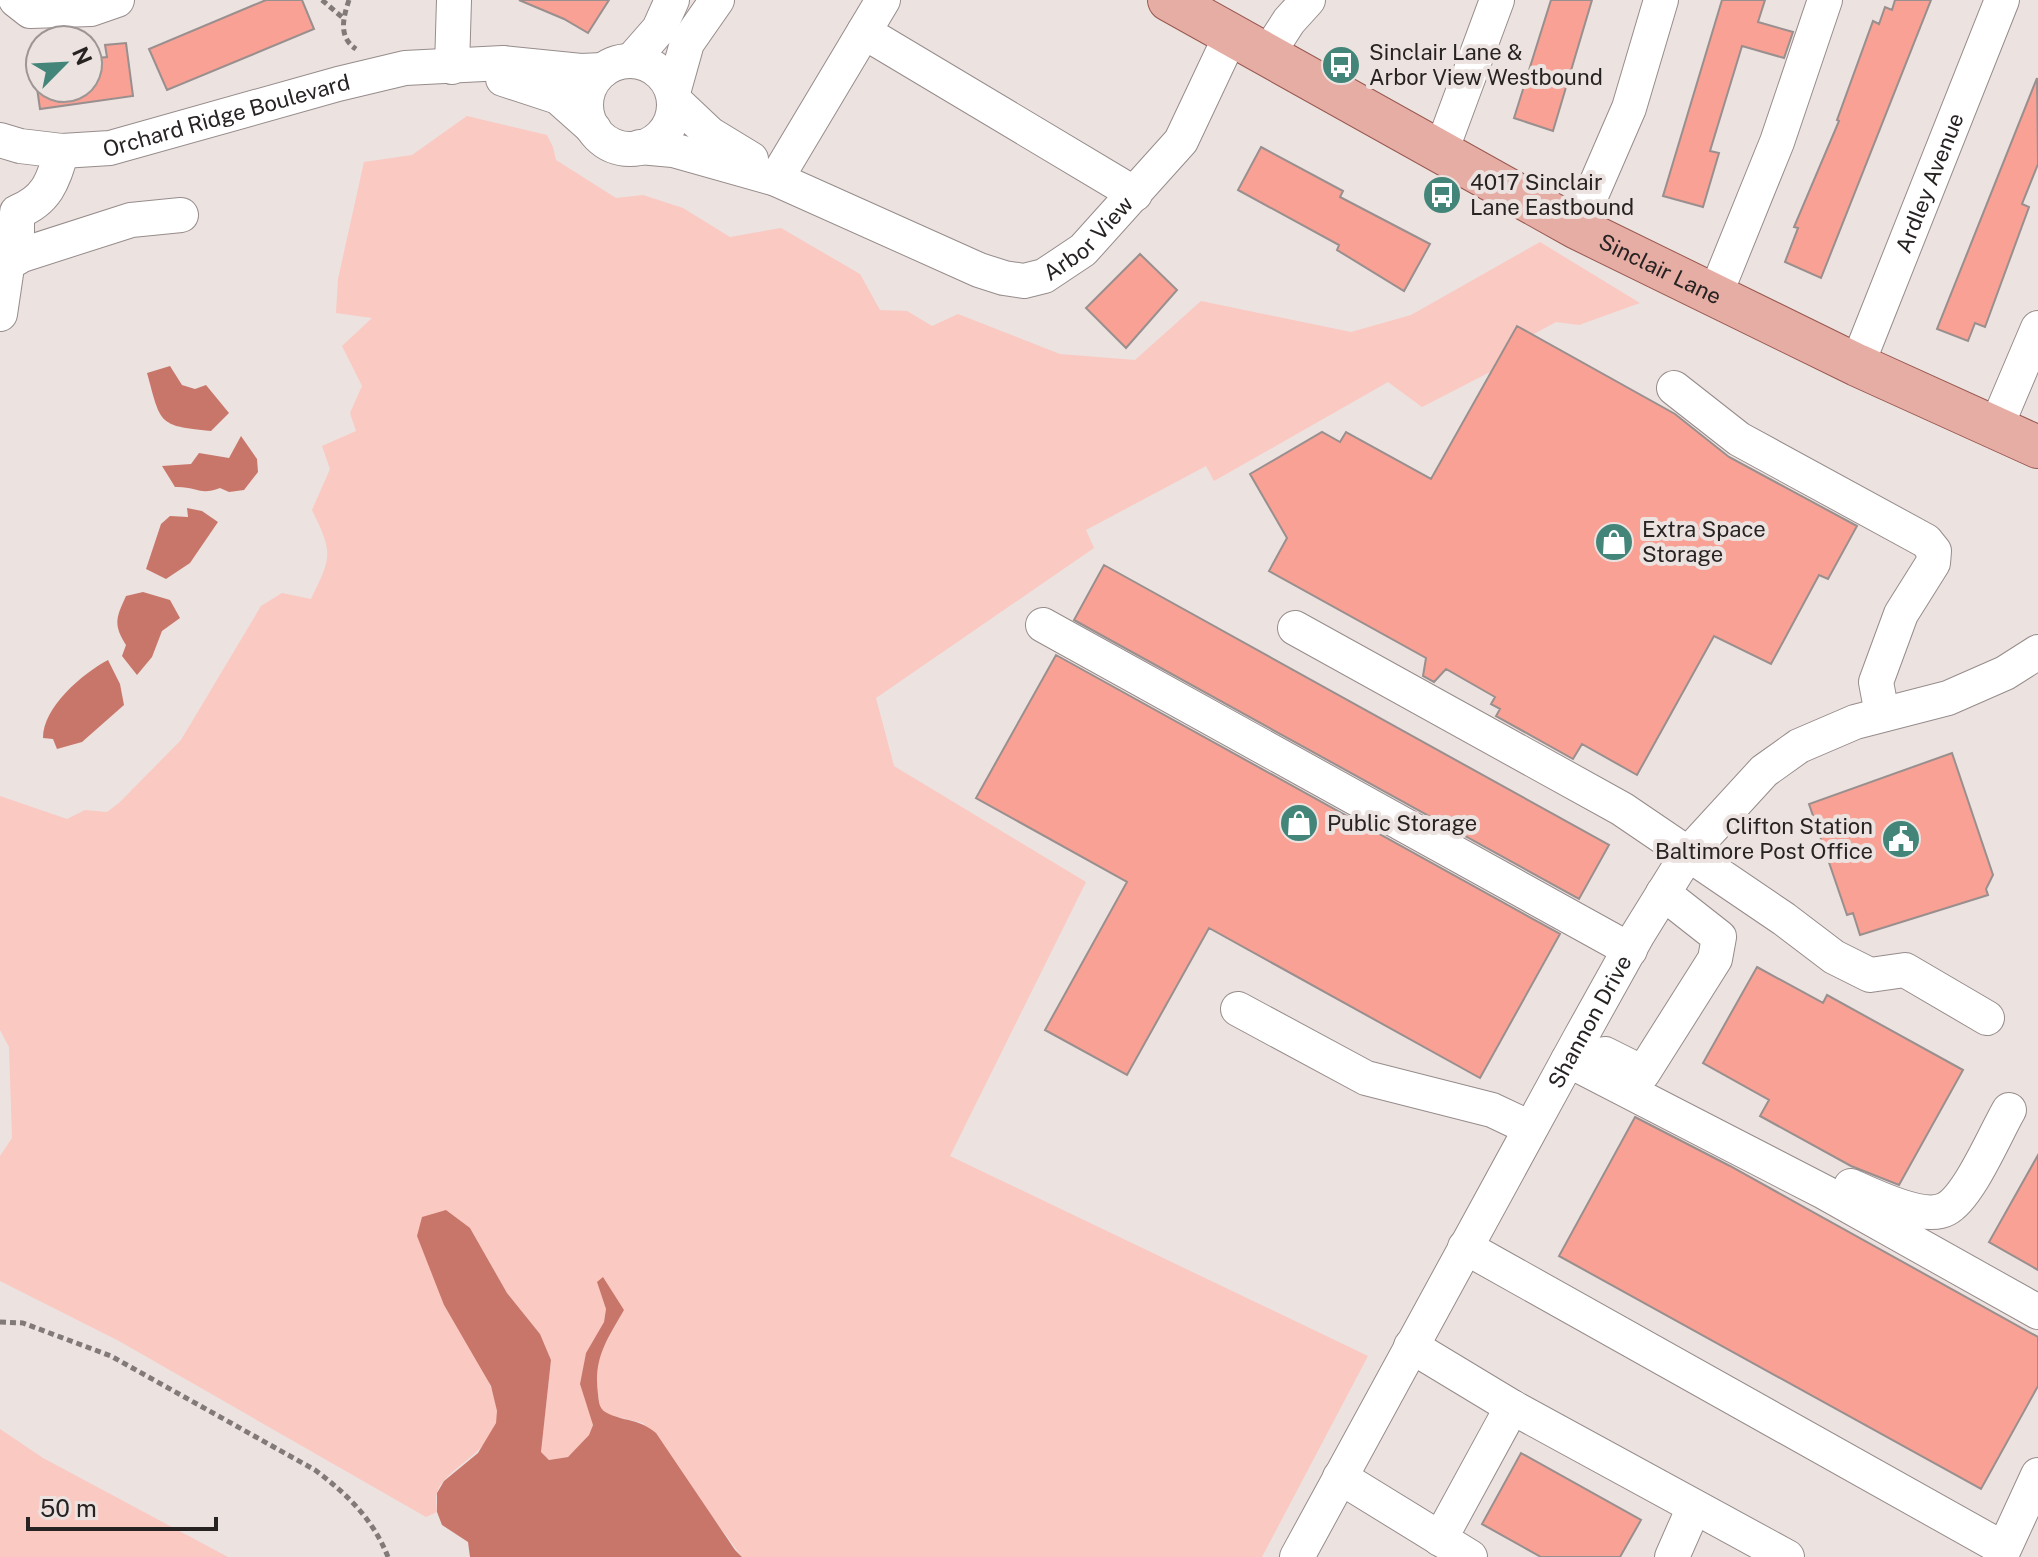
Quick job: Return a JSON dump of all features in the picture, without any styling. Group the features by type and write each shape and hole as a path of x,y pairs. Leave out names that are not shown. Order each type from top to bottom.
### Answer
{"main road":[{"name":"Sinclair Lane","path":"1169,0 1577,228 1857,365 2038,447"}],"street":[{"path":"16,0 30,11 91,9 117,0"},
{"path":"452,67 454,0"},
{"path":"594,129 588,117 588,91 594,79 617,65 659,29 672,0"},
{"path":"640,147 655,141 666,131 673,116 673,97 687,43 717,0"},
{"path":"776,179 883,0"},
{"path":"1267,55 1289,21 1308,0"},
{"path":"1440,154 1497,0"},
{"path":"1577,228 1629,108 1661,0"},
{"path":"1715,295 1777,142 1825,0"},
{"name":"Ardley Avenue","path":"1857,365 2002,0"},
{"path":"864,32 1135,194"},
{"name":"Arbor View","path":"640,147 673,150 776,179 979,270 1024,281 1044,276 1083,250 1181,141 1231,35"},
{"name":"Orchard Ridge Boulevard","path":"0,140 20,146 62,151 110,148 405,68 503,63 581,71 617,65 658,70 667,81 673,97"},
{"name":"Orchard Ridge Boulevard","path":"452,67 545,92 573,108 614,146 627,149 640,147"},
{"name":"Arbor View","path":"673,97 710,134 753,160 776,179"},
{"path":"0,314 17,212 44,197 52,185 62,151"},
{"path":"8,260 131,220 181,215"},
{"path":"1996,427 2038,328"},
{"path":"1674,388 1739,439 1926,541 1934,551 1933,563 1901,614 1876,682 1882,714"},
{"path":"1043,625 1630,950"},
{"path":"1295,628 1622,809 1784,919 1834,957 1870,975 1905,970 1987,1018"},
{"name":"Shannon Drive","path":"1297,1557 1530,1128 1687,855 1741,794 1778,760 1810,741 1855,722 1948,698 2005,673 2038,652"},
{"path":"1643,1073 1715,959 1719,937 1663,893"},
{"path":"1238,1009 1366,1078 1492,1110 1530,1128"},
{"path":"1574,1050 1643,1073 1795,1159 1877,1198 1921,1211 1944,1211 1962,1196 2009,1110"},
{"path":"1574,1050 2038,1312"},
{"path":"1465,1247 2004,1549 2038,1475"},
{"path":"1411,1346 1512,1407 1787,1557"},
{"path":"1440,1539 1512,1407"},
{"path":"1340,1477 1470,1557"},
{"path":"1672,1557 1694,1507"}],"path":[{"path":"322,0 343,18"},
{"path":"349,0 343,18 344,34 350,45 360,52"},
{"path":"0,1322 23,1323 111,1356 315,1470 345,1492 367,1517 388,1557"}],"shaded area":[{"path":"467,116 547,135 556,160 616,198 643,195 683,208 730,237 781,228 860,274 880,310 907,311 932,326 958,314 1060,354 1135,360 1201,301 1351,332 1411,315 1540,242 1640,303 1579,325 1556,322 1532,335 1492,371 1422,407 1388,382 1214,481 1206,466 1086,530 1094,548 876,698 894,766 1086,882 950,1156 1368,1356 1262,1557 742,1557 643,1423 606,1414 600,1407 595,1374 601,1351 624,1310 597,1282 606,1309 604,1322 586,1353 580,1384 593,1424 589,1435 568,1457 549,1460 541,1452 551,1360 540,1334 507,1293 470,1228 444,1305 490,1385 497,1411 496,1425 481,1447 441,1484 436,1495 437,1512 426,1517 119,1341 0,1281 0,1156 12,1138 9,1047 0,1030 0,796 67,819 85,810 107,812 181,740 261,606 282,593 311,599 323,573 327,554 324,536 312,510 330,469 322,446 356,431 350,413 362,386 342,346 372,318 336,313 338,279 364,162 412,155"},
{"path":"170,366 182,385 195,389 206,385 229,413 211,431 171,424 159,412 147,373"},
{"path":"241,436 257,459 258,472 244,490 229,492 220,488 202,491 175,487 162,466 191,464 199,453 229,458"},
{"path":"187,508 202,511 218,522 190,563 166,579 146,569 161,524 170,516 188,517"},
{"path":"143,592 170,600 180,618 162,631 152,657 137,675 122,656 126,645 117,621 126,596"},
{"path":"108,660 120,684 124,705 82,742 57,749 53,739 43,738 50,715 76,683"},
{"path":"446,1210 470,1228 507,1293 540,1334 551,1360 541,1452 549,1460 568,1457 589,1435 593,1425 580,1384 586,1353 604,1322 606,1309 597,1282 603,1277 624,1310 600,1360 597,1381 600,1406 609,1414 639,1423 656,1433 742,1557 470,1557 468,1542 442,1525 437,1512 437,1493 444,1481 478,1453 496,1423 497,1411 491,1386 444,1305 417,1236 422,1217"},
{"path":"0,1429 43,1458 228,1557 0,1557"}],"building":[{"path":"266,0 302,0 314,29 167,90 149,49"},
{"path":"519,0 609,0 588,33"},
{"path":"1551,0 1592,0 1553,131 1514,118"},
{"path":"1722,0 1765,0 1758,22 1793,32 1784,58 1742,46 1710,151 1719,153 1703,207 1663,196"},
{"path":"1895,0 1931,0 1821,278 1785,262 1798,228 1794,227 1839,121 1873,21 1879,24 1885,7 1892,10"},
{"path":"126,43 133,96 104,100 105,45"},
{"path":"2037,78 2038,164 2022,204 2029,207 1985,327 1975,323 1968,341 1937,329"},
{"path":"39,104 76,104 40,109"},
{"path":"1261,147 1343,191 1340,197 1430,244 1404,291 1337,250 1339,245 1238,190"},
{"path":"1140,254 1177,290 1126,348 1086,308"},
{"path":"1517,326 1675,414 1729,457 1857,526 1828,579 1819,575 1771,664 1714,636 1637,775 1582,744 1573,759 1496,716 1500,709 1491,704 1495,697 1446,669 1434,682 1423,676 1426,658 1269,571 1287,538 1250,474 1322,432 1340,442 1346,432 1431,479"},
{"path":"1104,565 1609,845 1579,899 1074,620"},
{"path":"1056,655 1560,934 1480,1078 1209,928 1127,1075 1045,1030 1127,882 976,798"},
{"name":"Clifton Station Baltimore Post Office","path":"1952,753 1993,875 1986,889 1988,895 1860,935 1853,913 1847,915 1809,804"},
{"path":"1757,967 1823,1003 1827,995 1963,1070 1899,1185 1851,1166 1760,1116 1769,1100 1703,1063"},
{"path":"1635,1117 1730,1166 2038,1337 2038,1386 1981,1489 1559,1256"},
{"path":"2038,1155 2038,1270 1989,1242"},
{"path":"1521,1453 1641,1520 1620,1557 1541,1557 1482,1524"}],"place":[{"name":"Sinclair Lane & Arbor View Westbound","path":"1341,65"},
{"name":"4017 Sinclair Lane Eastbound","path":"1442,195"},
{"name":"Extra Space Storage","path":"1614,542"},
{"name":"Public Storage","path":"1299,823"},
{"name":"Clifton Station Baltimore Post Office","path":"1901,839"}]}
